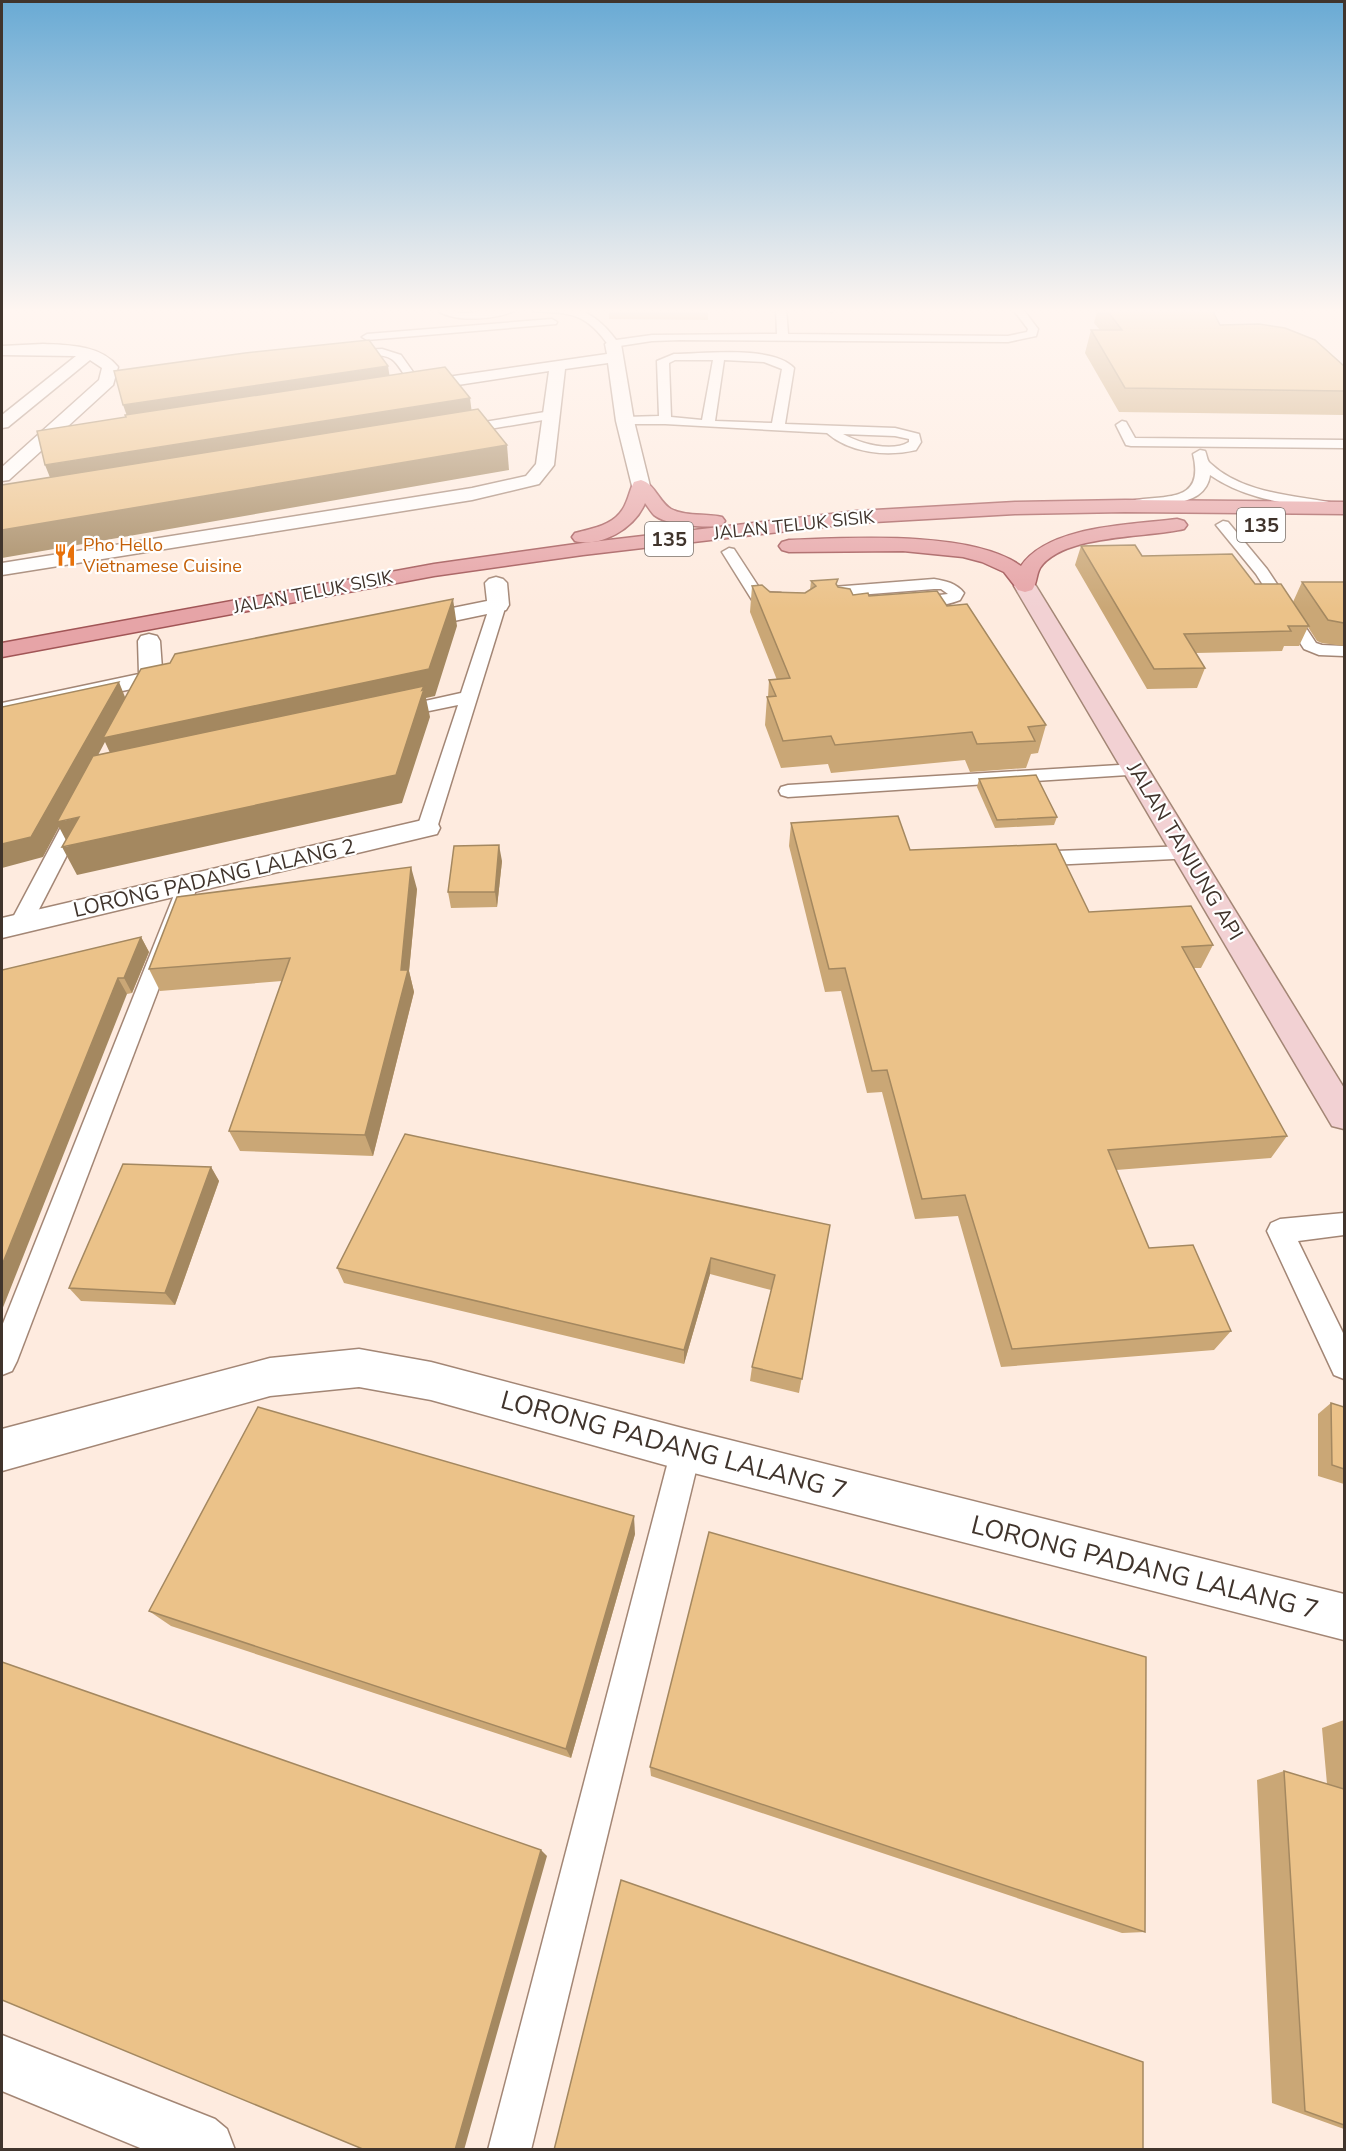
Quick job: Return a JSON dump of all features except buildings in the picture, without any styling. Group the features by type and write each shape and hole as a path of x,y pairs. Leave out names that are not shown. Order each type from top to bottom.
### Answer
{"main road":[{"path":"640,486 662,512 677,518 706,521 857,517"},
{"path":"434,570 602,533 632,516 640,486"},
{"name":"JALAN TELUK SISIK","path":"2,650 434,570 583,549 857,517 1015,508 1125,506 1343,514"},
{"name":"JALAN TELUK SISIK","path":"705,555 1001,528 1223,525 1343,514"},
{"path":"1025,586 1031,565 1048,552 1067,543 1177,525"},
{"path":"759,549 898,544 945,549 984,557 1012,569 1025,586"},
{"path":"474,585 497,594 520,580"},
{"name":"JALAN TELUK SISIK","path":"2,670 359,604"}],"street":[{"path":"2,423 20,408"},
{"path":"2,476 81,408"},
{"path":"2,569 472,494 532,480 545,465 552,408"},
{"path":"622,408 640,486"},
{"path":"36,446 105,435"},
{"name":"JALAN TANJUNG API","path":"1025,586 1341,1104"},
{"path":"394,627 497,594"},
{"path":"146,688 149,641"},
{"path":"2,710 146,688 197,668"},
{"name":"LORONG PADANG LALANG 2","path":"11,926 427,828"},
{"name":"LORONG PADANG LALANG 7","path":"2,1450 270,1377 359,1368 431,1381 686,1450 1344,1617"},
{"path":"2,2063 194,2140 206,2150"}],"lane":[{"path":"665,408 665,420"},
{"path":"708,424 711,408"},
{"path":"778,427 781,408"},
{"path":"452,432 551,415"},
{"path":"624,421 665,420 902,433 915,437 915,442 911,447 902,449 869,447 850,444 838,438 831,430"},
{"path":"1133,426 1122,426 1131,442 1344,444"},
{"path":"1125,506 1188,496 1200,488 1205,477 1204,465 1195,442"},
{"path":"1204,465 1234,485 1256,493 1343,514"},
{"path":"1223,525 1262,572 1310,646 1319,650 1344,651"},
{"path":"759,549 757,597 774,613"},
{"path":"757,597 934,584 945,585 956,593 955,597 947,600 901,604"},
{"path":"427,828 469,697 497,594"},
{"path":"376,717 469,697"},
{"path":"788,791 1136,770"},
{"path":"11,926 86,798"},
{"path":"1009,860 1187,853"},
{"path":"2,1361 188,885"},
{"path":"1344,1224 1280,1231 1344,1365"},
{"path":"510,2150 686,1450"}],"place":[{"name":"Pho Hello Vietnamese Cuisine","path":"65,555"}]}
